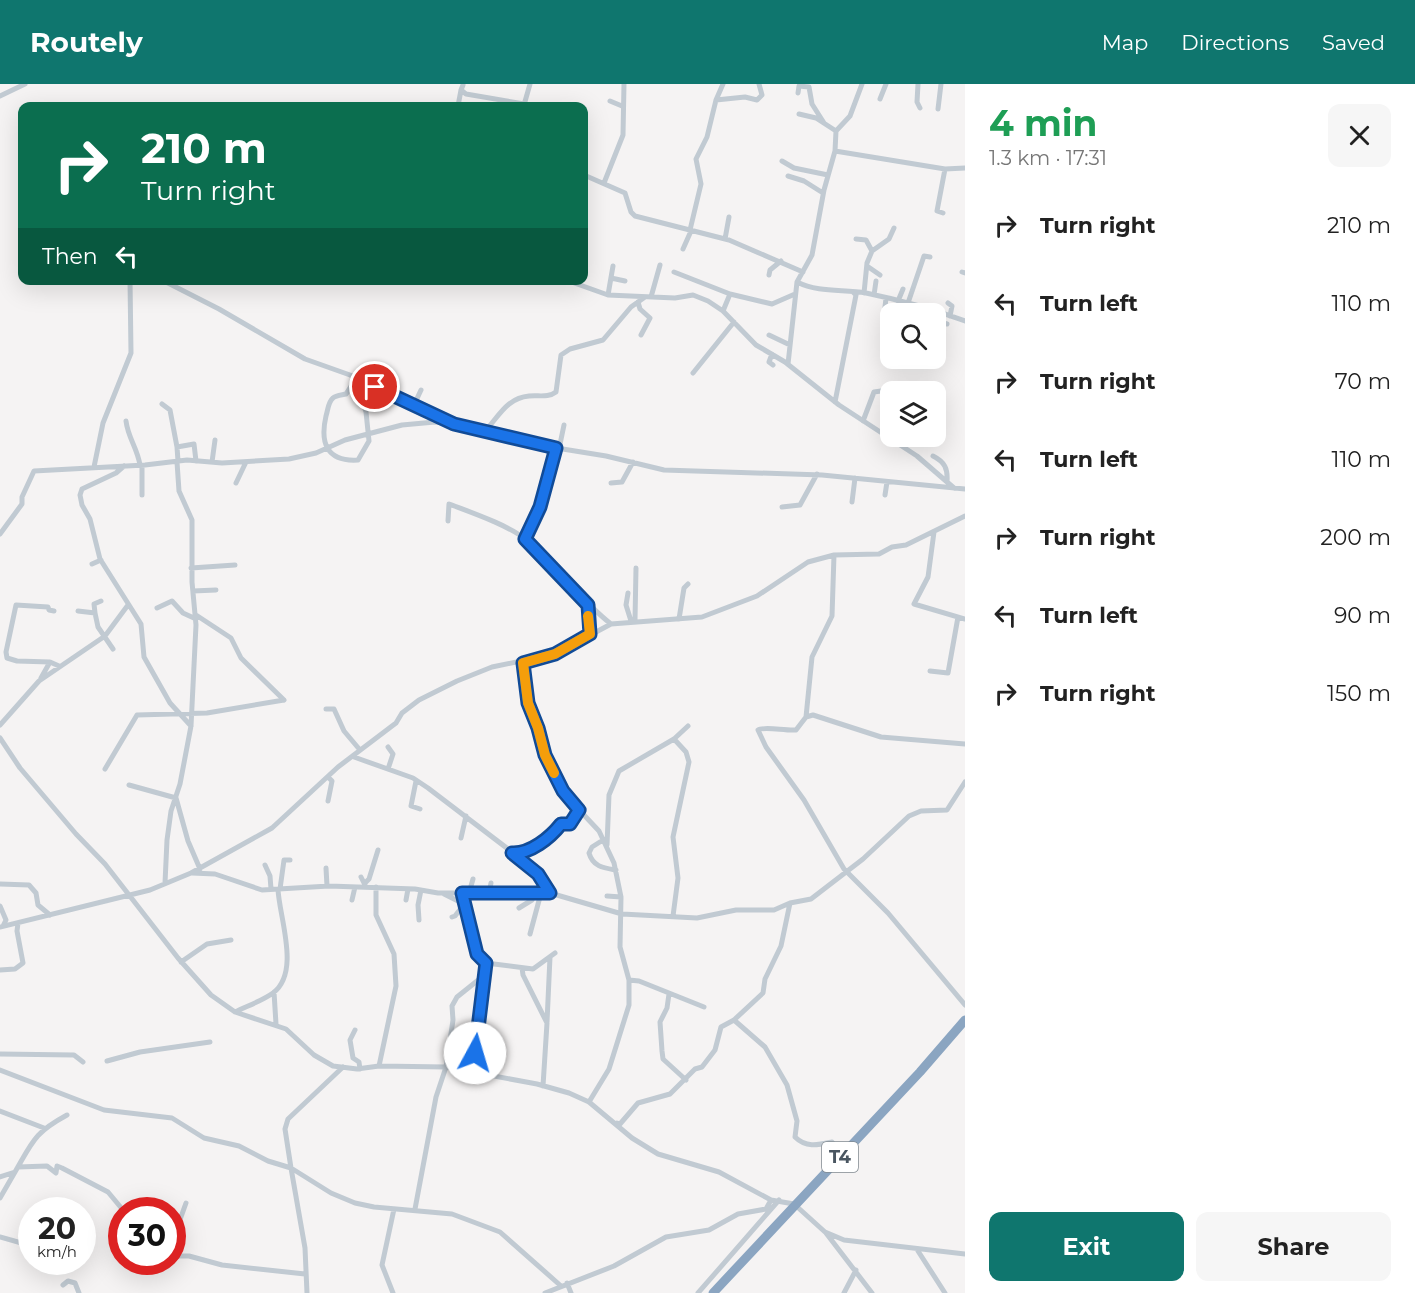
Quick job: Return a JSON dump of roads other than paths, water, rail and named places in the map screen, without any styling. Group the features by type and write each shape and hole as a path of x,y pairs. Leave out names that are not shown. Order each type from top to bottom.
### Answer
{"highway":[{"name":"T4","path":"713,1293 965,1020"}],"street":[{"path":"0,96 25,84"},
{"path":"525,102 530,84"},
{"path":"604,183 623,135 624,84"},
{"path":"683,249 691,230 701,182 696,159 707,137 716,100 723,84"},
{"path":"716,100 736,97 757,100 762,95 759,84"},
{"path":"788,364 797,282 812,255 823,193 835,151 836,131 850,116 862,84"},
{"path":"880,99 886,84"},
{"path":"918,84 917,102 920,108"},
{"path":"938,109 941,84"},
{"path":"798,93 799,86 809,87 812,104 824,123"},
{"path":"462,88 478,97 507,102"},
{"path":"610,101 622,106"},
{"path":"799,114 824,123 836,131"},
{"path":"835,151 945,169 965,168"},
{"path":"782,160 794,168 828,175"},
{"path":"943,213 937,211 945,169"},
{"path":"788,176 804,181 823,193"},
{"path":"588,177 625,194 631,212 635,216 724,239 803,272"},
{"path":"724,239 729,217"},
{"path":"864,293 867,267 872,251 889,239 894,228"},
{"path":"856,239 866,240 872,251"},
{"path":"797,282 817,288 864,293 908,303 924,256 930,257"},
{"path":"769,275 770,270 781,261"},
{"path":"486,430 513,400 527,396 551,396 556,392 561,355 570,349 603,340 638,302 648,297 660,265"},
{"path":"608,295 614,266"},
{"path":"867,267 880,275"},
{"path":"674,272 730,294 772,304 795,294"},
{"path":"611,278 625,281"},
{"path":"874,296 876,281"},
{"path":"94,467 103,423 131,353 130,285"},
{"path":"172,285 219,309 305,359 356,379 454,424"},
{"path":"580,285 608,295 675,298 693,295 723,311 756,345 788,364 835,402 880,433"},
{"path":"898,301 903,289"},
{"path":"835,402 856,295 853,292"},
{"path":"723,311 730,294"},
{"path":"885,303 886,298"},
{"path":"638,302 640,309 650,318 641,335"},
{"path":"948,303 952,306 950,315"},
{"path":"946,314 965,321"},
{"path":"693,373 734,322"},
{"path":"770,334 790,345"},
{"path":"772,354 769,362 773,365"},
{"path":"356,379 366,412 369,441 358,460 339,458 327,448 323,428 330,400 335,396 346,394 356,379"},
{"path":"414,405 421,390"},
{"path":"863,421 874,392 880,391"},
{"path":"162,404 170,410 177,447 179,490 192,520 191,568 196,617 191,726 166,840 165,883"},
{"path":"126,421 128,433 137,446 141,465 142,495"},
{"path":"0,534 22,504 22,497 31,472 196,460 246,462 304,457 367,434 413,423 454,424 557,448 681,472 818,474 965,489"},
{"path":"525,539 540,507 564,425"},
{"path":"212,462 215,440"},
{"path":"177,447 194,444 196,460"},
{"path":"901,447 917,456 954,488"},
{"path":"933,456 944,463 948,472 947,482"},
{"path":"236,483 246,462"},
{"path":"610,483 622,482 633,462"},
{"path":"124,466 81,492 100,560 141,624 144,657 170,703 191,726"},
{"path":"782,507 800,505 818,474"},
{"path":"852,502 855,478"},
{"path":"885,495 887,482"},
{"path":"448,521 449,504 498,523 525,539 588,605 611,624"},
{"path":"2,927 131,895 200,870 272,828 328,777 396,723 402,713 437,690 492,667 523,663 555,654 611,624 702,617 757,596 808,562 834,555 879,554 934,532 965,516"},
{"path":"934,532 928,577 914,604 965,619"},
{"path":"834,555 832,616 812,657 807,717 796,730 779,731 760,727 758,733 804,800 846,870 888,913 965,1005"},
{"path":"92,564 100,560"},
{"path":"191,568 235,565"},
{"path":"633,621 636,568"},
{"path":"679,619 684,588 688,584"},
{"path":"193,591 216,590"},
{"path":"628,593 626,606 633,621"},
{"path":"101,601 94,604 98,627 113,649"},
{"path":"105,769 137,715 149,712 181,715 284,700 241,658 231,638 196,617 183,613 172,602 157,608"},
{"path":"54,611 42,606 16,605 6,652 8,658 17,661 50,662 59,666"},
{"path":"0,725 41,679 105,636 128,605"},
{"path":"588,605 590,634"},
{"path":"78,611 95,613"},
{"path":"930,671 948,674 958,617"},
{"path":"41,679 50,662"},
{"path":"523,663 528,703 545,755 563,791 596,825 616,870 621,897 620,947 629,980 627,1018 609,1070 589,1102"},
{"path":"326,710 334,709 337,712 344,731 360,750"},
{"path":"807,717 824,717 881,737 965,744"},
{"path":"607,847 610,789 619,771 674,739 688,726"},
{"path":"0,738 27,777 131,895 182,962 211,995 235,1012 261,1023 276,1024 291,1033 314,1055 333,1066 360,1069 379,1066 446,1067 543,1086 589,1102 632,1138 658,1154 719,1172 771,1200 794,1204 825,1232 872,1293"},
{"path":"674,739 686,752 689,762 673,837 678,869 674,916"},
{"path":"388,747 393,754 388,769"},
{"path":"354,757 416,781 466,816 538,874 550,893"},
{"path":"328,777 332,781 328,801"},
{"path":"416,781 411,806 420,809"},
{"path":"200,870 262,890 365,885 443,893 550,893 622,914 697,918 736,910 774,910 811,898 846,870 863,860 909,816 921,811 947,810 954,795 965,782"},
{"path":"129,785 176,798"},
{"path":"954,795 965,792"},
{"path":"176,798 188,842 200,870"},
{"path":"512,853 520,853 551,837 561,824 570,824 579,810"},
{"path":"461,838 466,816"},
{"path":"603,840 592,847 589,853 590,858 597,866 616,870"},
{"path":"365,885 378,850"},
{"path":"277,889 282,864 284,860 290,860"},
{"path":"235,1012 274,992 286,974 285,933 277,889 265,864"},
{"path":"326,868 327,886"},
{"path":"361,877 365,885"},
{"path":"473,879 466,893 465,903 477,954 486,963 549,969"},
{"path":"489,893 491,882"},
{"path":"0,884 29,885 36,893 38,905 49,915"},
{"path":"352,900 355,887"},
{"path":"376,887 376,915 394,954 396,986 379,1066"},
{"path":"406,900 408,889"},
{"path":"419,920 417,905 421,890"},
{"path":"443,893 465,903"},
{"path":"530,934 541,893"},
{"path":"519,908 532,900 534,894"},
{"path":"607,896 621,897"},
{"path":"452,916 455,916 465,903"},
{"path":"615,1122 620,1124 638,1103 670,1094 695,1069 702,1067 715,1050 721,1027 734,1020 763,993 765,979 781,946 790,903"},
{"path":"0,906 6,920 2,927"},
{"path":"0,970 15,969 23,963 17,931 18,923"},
{"path":"182,962 207,944 231,940"},
{"path":"538,968 552,955 549,969 543,1086"},
{"path":"485,1075 475,1053 486,963"},
{"path":"522,968 523,975 547,1023"},
{"path":"415,1209 436,1097 446,1067 453,1020 452,1006 457,998 484,973"},
{"path":"629,980 639,981 704,1007"},
{"path":"274,992 276,1024"},
{"path":"669,994 667,1008 660,1022 663,1059 686,1080"},
{"path":"734,1020 765,1047 787,1085 797,1121 795,1137 803,1144 813,1146 832,1142 842,1155"},
{"path":"355,1030 350,1040 353,1058 358,1062 360,1069"},
{"path":"107,1061 140,1052 210,1042"},
{"path":"0,1054 74,1055 83,1062"},
{"path":"307,1293 305,1248 285,1129 288,1119 344,1067"},
{"path":"0,1070 104,1110 172,1118 204,1138 239,1146 268,1161 291,1167 331,1193 347,1199 374,1207 452,1214 501,1232 571,1293"},
{"path":"0,1111 44,1128"},
{"path":"0,1198 31,1141 44,1128 67,1115"},
{"path":"0,1177 16,1169 47,1166 56,1173 57,1166 108,1192 112,1197"},
{"path":"545,1293 614,1266 666,1237 709,1230 738,1215 766,1209 771,1200"},
{"path":"698,1293 779,1200"},
{"path":"393,1293 382,1265 394,1209"},
{"path":"825,1232 844,1240 885,1243 918,1251 945,1250 965,1254"},
{"path":"0,1237 18,1242"},
{"path":"918,1251 945,1293"},
{"path":"186,1256 222,1265 305,1274"},
{"path":"843,1293 856,1270"},
{"path":"63,1284 68,1281 75,1283 79,1293"}]}
